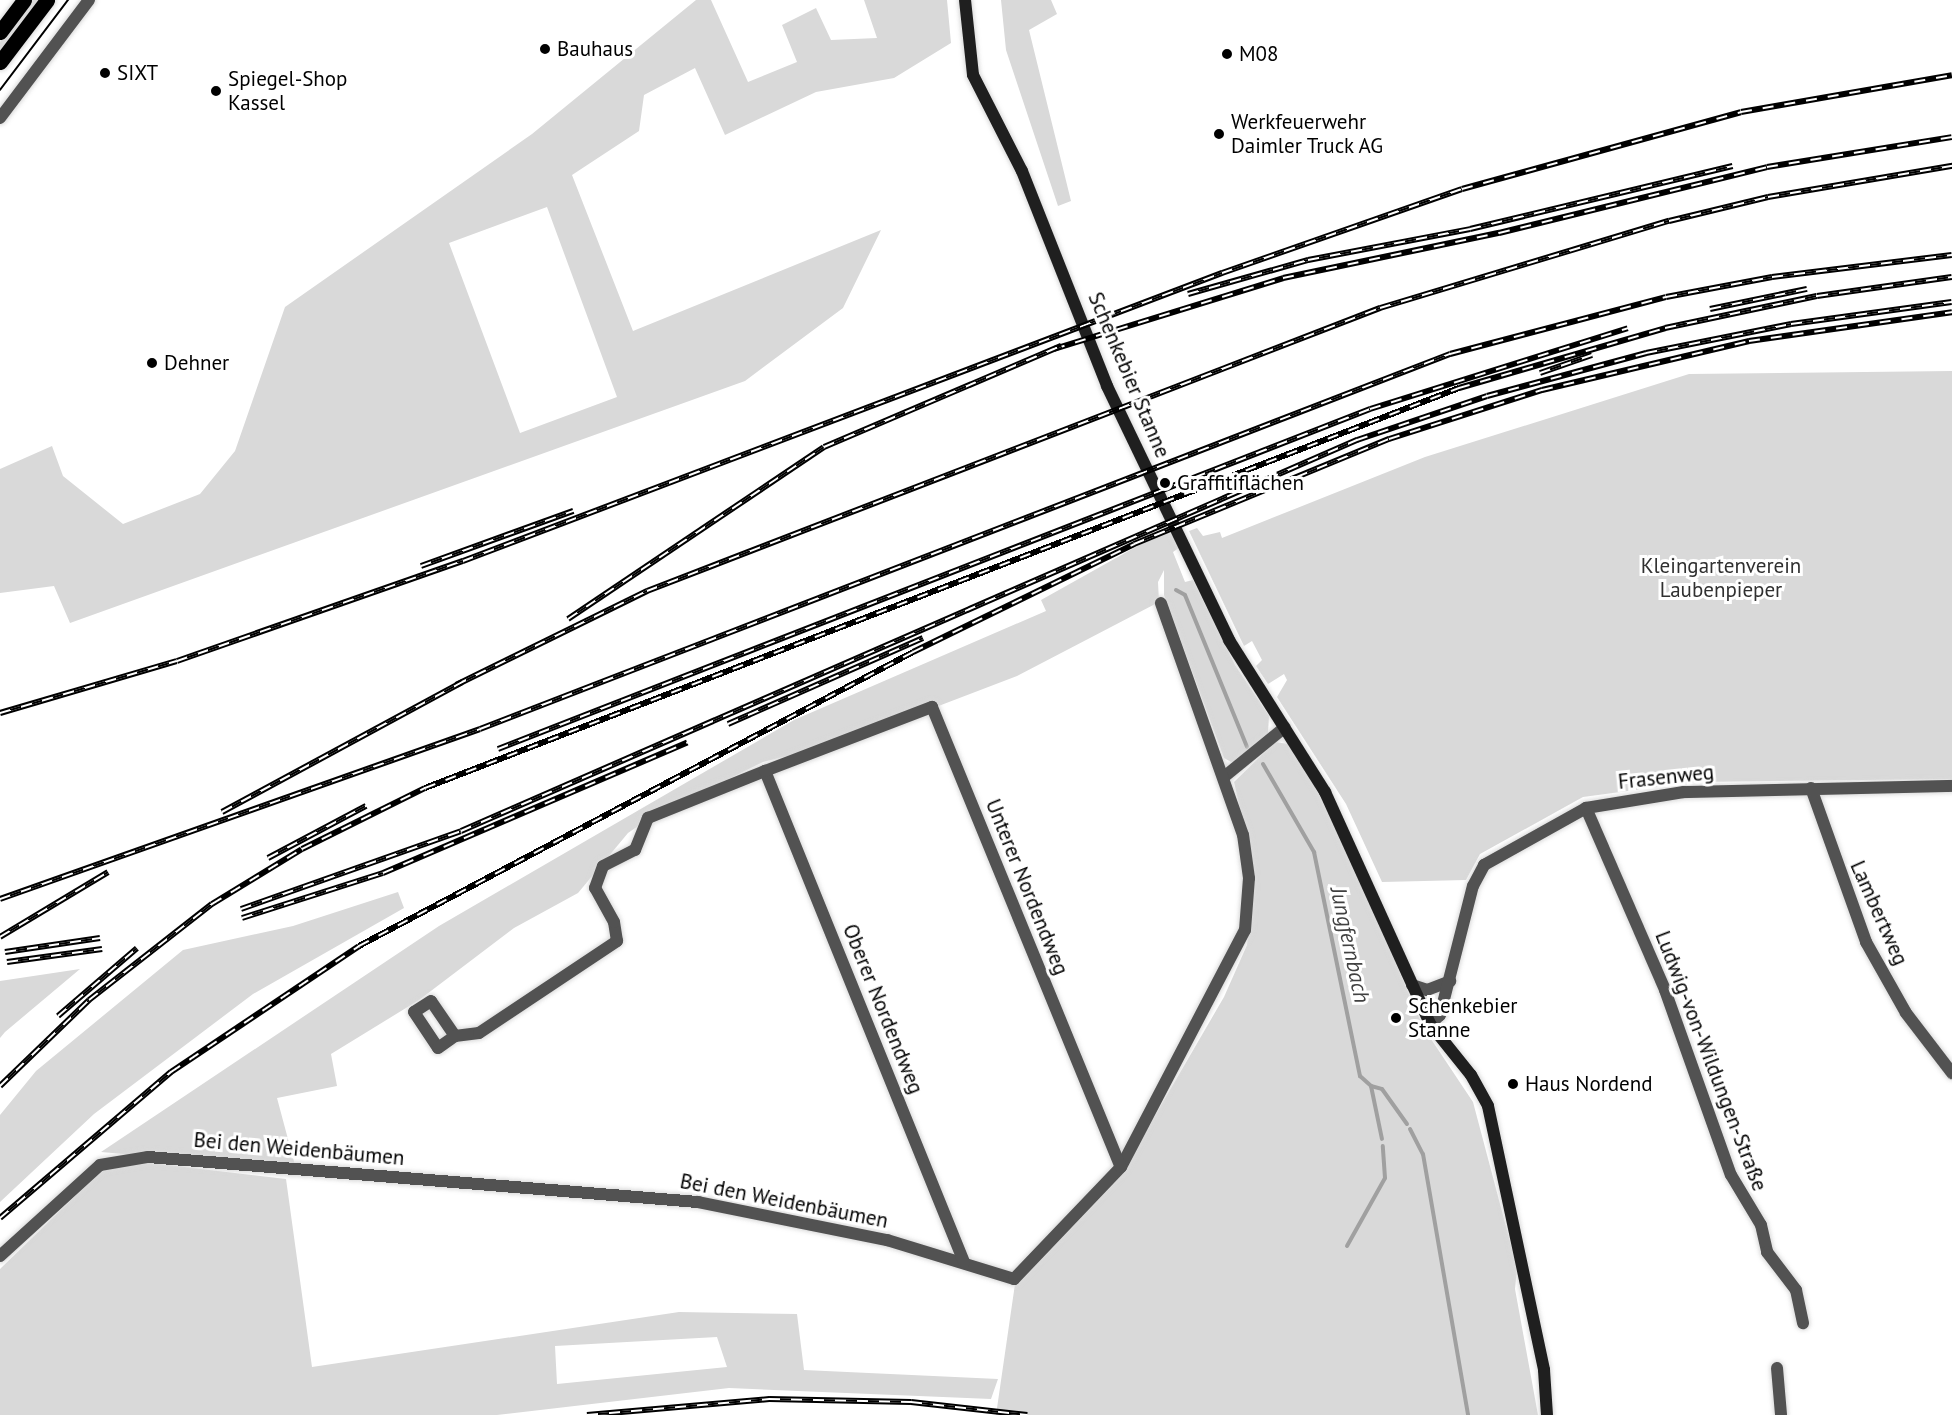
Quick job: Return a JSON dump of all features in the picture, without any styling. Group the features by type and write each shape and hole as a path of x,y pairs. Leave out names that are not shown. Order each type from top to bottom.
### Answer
{"main road":[{"path":"0,32 24,0"},
{"path":"0,62 47,0"}],"street":[{"path":"0,118 89,0"},
{"name":"Schenkebier Stanne","path":"965,0 973,75 1022,171 1107,386 1229,640 1325,792 1430,1024 1471,1075 1488,1106 1541,1358 1547,1415"},
{"name":"Bei den Weidenbäumen","path":"0,1256 100,1165 148,1157 698,1202 964,1262 1014,1279 1120,1167 1245,930 1247,853 1224,776 1161,603"},
{"name":"Unterer Nordendweg","path":"765,771 932,707 1120,1167"},
{"path":"1224,776 1285,727"},
{"path":"455,1036 479,1033 617,941 614,922 595,888 603,866 635,850 648,819 765,771"},
{"name":"Oberer Nordendweg","path":"765,771 964,1262"},
{"name":"Frasenweg","path":"1430,1024 1440,1015 1473,886 1484,865 1586,808 1636,796 1811,788 1952,786"},
{"name":"Lambertweg","path":"1811,788 1866,942 1906,1013 1952,1073"},
{"name":"Ludwig-von-Wildungen-Straße","path":"1586,808 1665,990 1731,1175 1761,1225 1767,1252 1796,1290 1803,1323"},
{"path":"1412,985 1427,990 1450,981"},
{"path":"1777,1368 1781,1415"}],"green space":[{"path":"32,0 39,0 0,52 0,42"},
{"path":"696,0 711,0 748,82 797,62 782,25 816,8 831,40 877,38 864,0 947,0 951,43 894,78 816,92 725,135 695,68 644,95 639,131 572,175 633,331 881,230 843,308 745,381 70,623 54,586 0,593 0,469 52,446 63,476 123,524 200,494 235,451 285,307 532,134","holes":["547,207 617,397 520,433 449,243"]},
{"path":"1001,0 1051,0 1057,14 1029,30 1071,201 1058,206 1006,50"},
{"name":"Kleingartenverein Laubenpieper","path":"1952,371 1952,779 1695,782 1583,797 1480,854 1466,880 1382,882 1346,804 1277,697 1287,680 1284,674 1268,684 1256,666 1262,660 1252,641 1244,646 1189,531 1197,528 1203,536 1220,532 1222,538 1425,457 1689,374"},
{"path":"1166,530 1183,545 1173,552 1185,582 1193,580 1235,665 1269,716 1268,733 1233,763 1224,758 1164,595 1164,570 1158,582 1159,602 1017,676 847,741 763,762 651,817 628,833 578,893 514,928 419,1000 331,1054 337,1086 277,1098 296,1169 101,1152 439,926 794,720 1046,611 1041,600"},
{"path":"1275,742 1288,744 1304,767 1342,838 1423,1027 1473,1102 1517,1268 1515,1289 1538,1415 996,1415 1015,1284 1124,1169 1224,997 1247,945 1255,876 1234,782"},
{"path":"398,892 404,908 253,994 94,1114 0,1202 0,1115 36,1071 183,950 293,926"},
{"path":"80,969 5,1032 0,1038 0,981"},
{"path":"142,1162 286,1179 312,1367 679,1312 797,1314 804,1370 998,1379 991,1399 729,1388 497,1415 0,1415 0,1269 101,1171","holes":["717,1337 727,1367 557,1384 555,1346"]}],"waterway":[{"name":"Jungfernbach","path":"1176,590 1185,595 1247,747"},
{"name":"Jungfernbach","path":"1263,764 1314,852 1360,1076 1371,1086 1382,1139"},
{"path":"1371,1086 1382,1089 1407,1124"},
{"path":"1410,1129 1423,1154 1468,1415"},
{"name":"Jungfernbach","path":"1347,1246 1385,1178 1383,1146"}],"tram line":[{"path":"0,90 68,0"}],"railway":[{"path":"0,713 177,661 463,561 1222,273 1462,189 1741,112 1952,75"},
{"path":"1054,349 1283,278 1499,233 1767,167 1952,137"},
{"path":"1188,294 1308,260 1470,229 1733,166"},
{"path":"456,685 647,591 1380,308 1669,221 1768,197 1952,166"},
{"path":"0,899 480,729 1450,354 1666,297 1772,277 1952,255"},
{"path":"0,1086 89,1000 212,904 302,849 425,788 1459,388 1665,328 1817,296 1952,277"},
{"path":"1710,309 1807,289"},
{"path":"241,909 461,831 1357,440 1487,396 1646,353 1791,324 1952,302"},
{"path":"0,1218 171,1072 359,946 913,652 1134,544 1389,439 1542,390 1749,341 1952,312"},
{"path":"498,749 1370,409 1628,328"},
{"path":"568,619 824,447 1061,346"},
{"path":"1540,373 1592,355"},
{"path":"421,566 573,511"},
{"path":"728,724 923,638"},
{"path":"222,812 462,682"},
{"path":"242,918 383,873 687,743"},
{"path":"268,858 366,806"},
{"path":"0,937 108,872"},
{"path":"5,952 100,938"},
{"path":"58,1016 137,948"},
{"path":"7,962 102,949"},
{"path":"587,1415 769,1399 911,1402 1027,1415"}],"place":[{"name":"Bauhaus","path":"545,49"},
{"name":"M08","path":"1227,54"},
{"name":"SIXT","path":"105,73"},
{"name":"Spiegel-Shop Kassel","path":"216,91"},
{"name":"Werkfeuerwehr Daimler Truck AG","path":"1219,134"},
{"name":"Dehner","path":"152,363"},
{"name":"Graffitiflächen","path":"1165,483"},
{"name":"Schenkebier Stanne","path":"1396,1018"},
{"name":"Haus Nordend","path":"1513,1084"}]}
